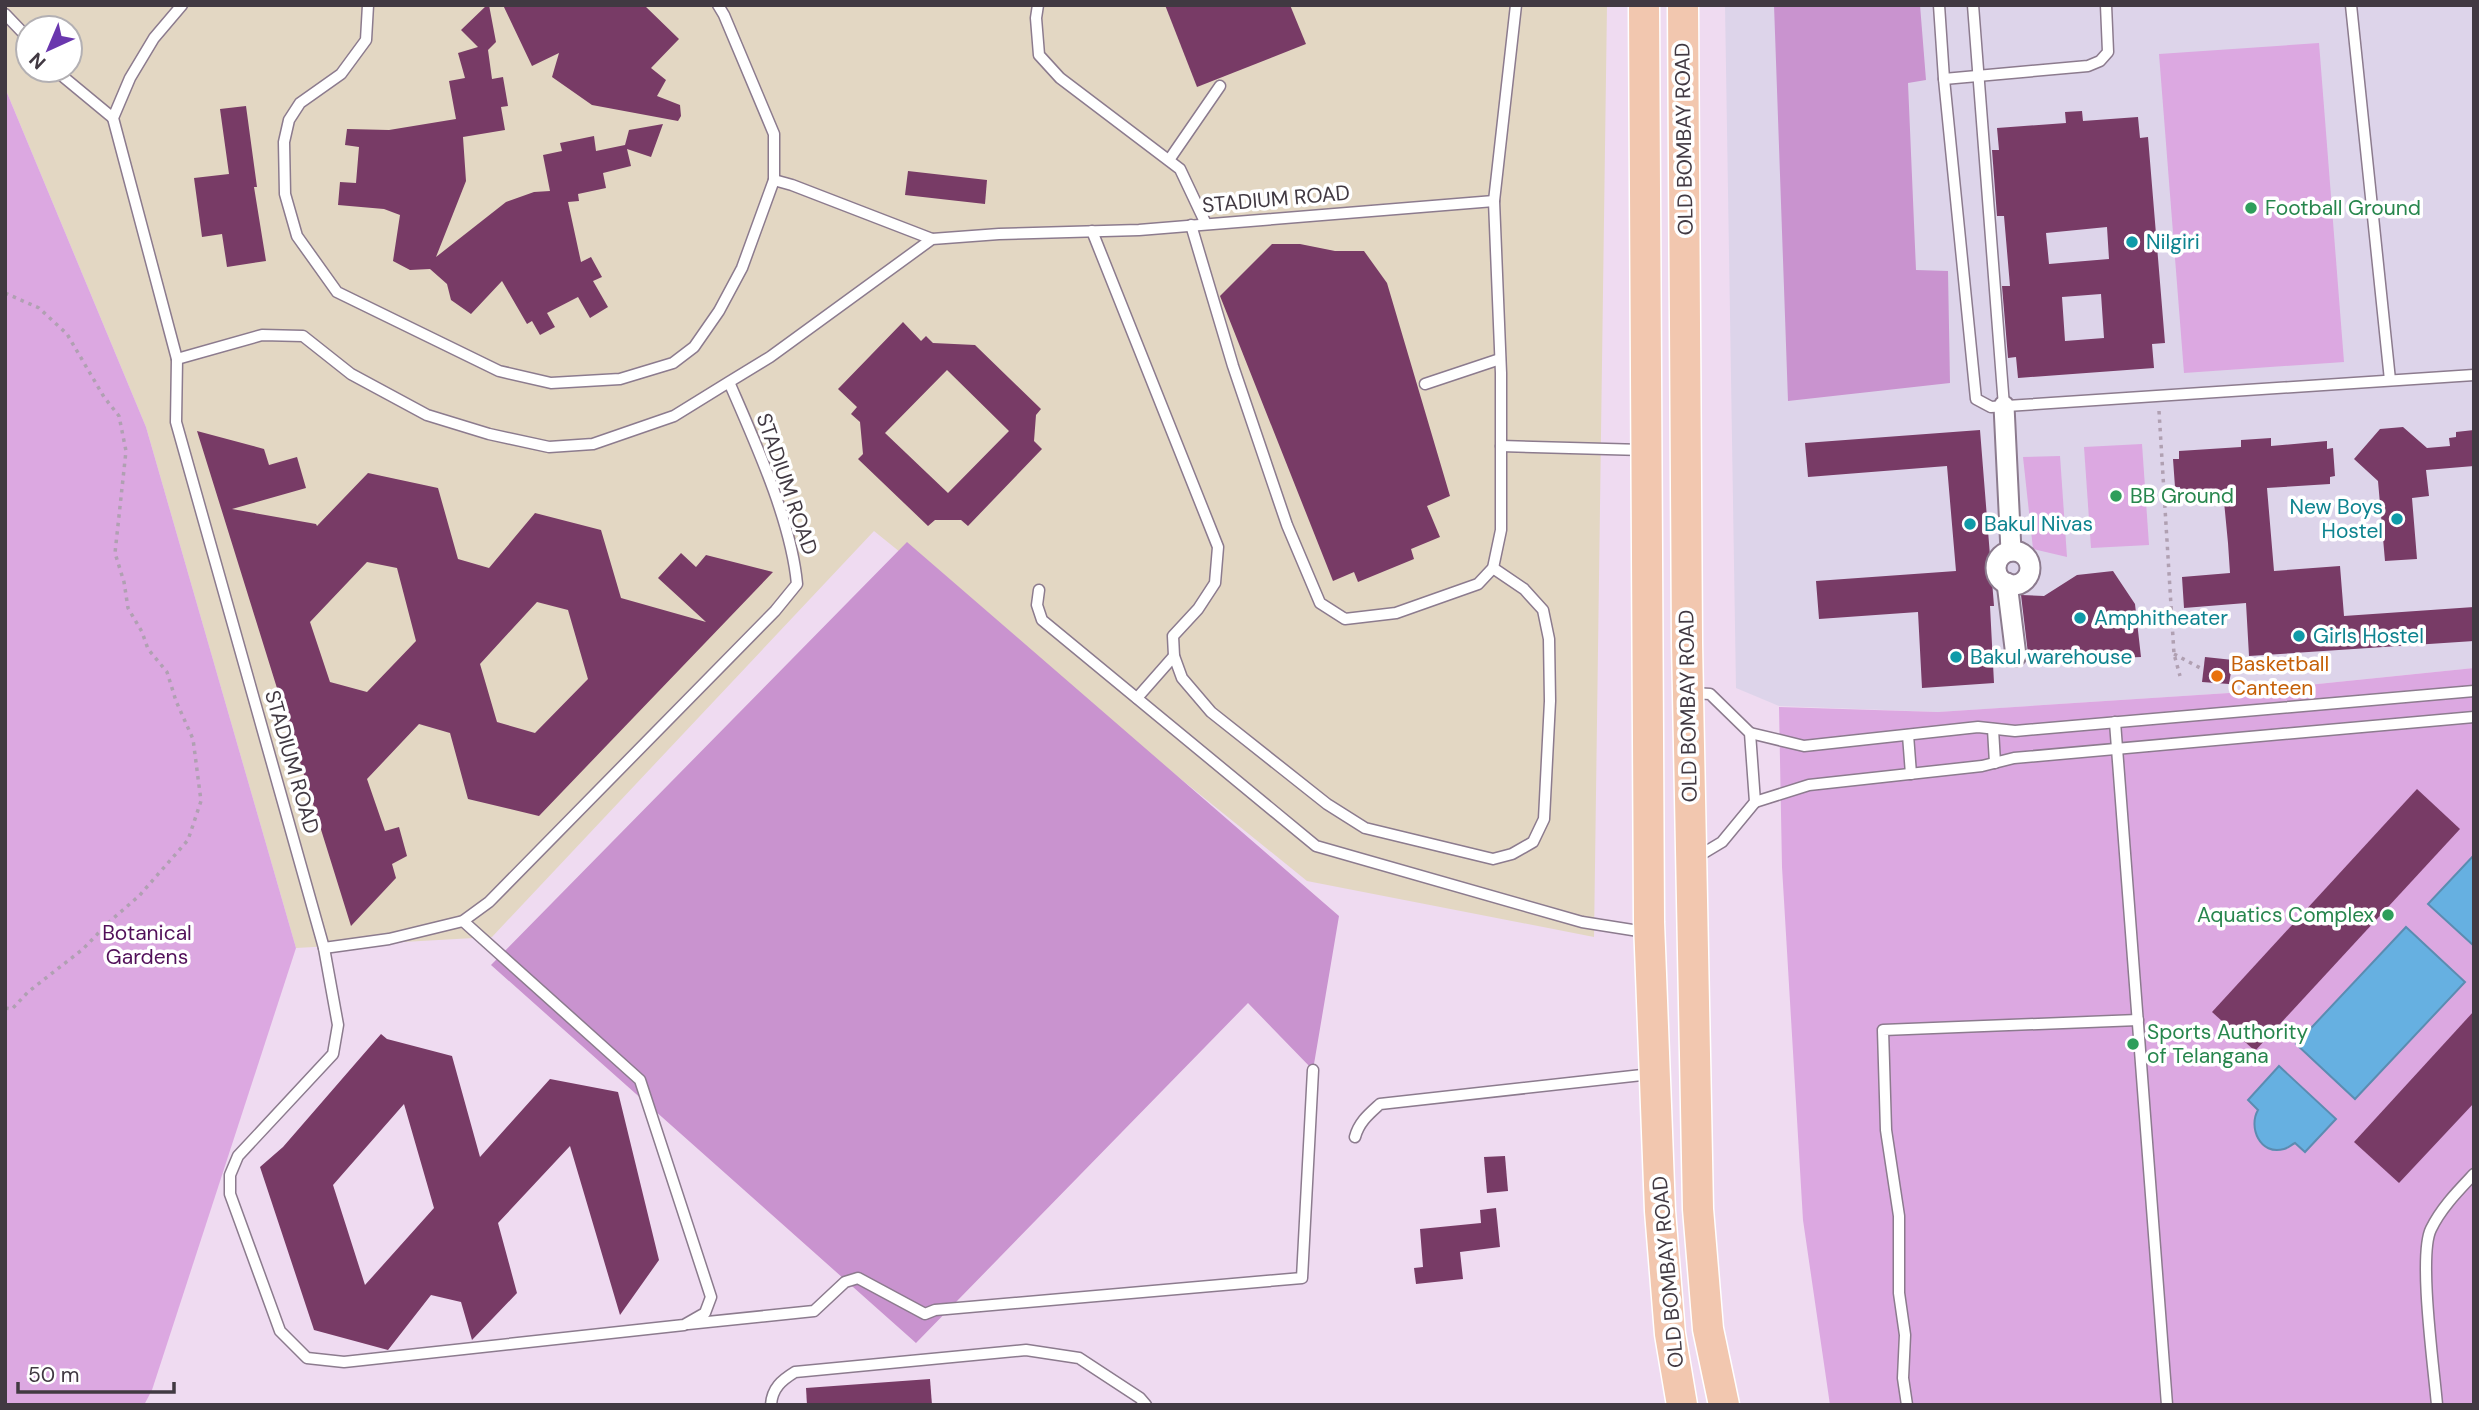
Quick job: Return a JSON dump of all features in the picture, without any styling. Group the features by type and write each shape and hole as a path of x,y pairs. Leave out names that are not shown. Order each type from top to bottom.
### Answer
{"main road":[{"name":"OLD BOMBAY ROAD","path":"1644,5 1650,933 1660,1211 1670,1334 1682,1405"},
{"name":"OLD BOMBAY ROAD","path":"1682,5 1690,862 1698,1209 1708,1329 1724,1405"},
{"path":"1649,778 1689,778"}],"street":[{"path":"2004,406 2011,551 2002,556 1997,565 1999,576 2007,583 2016,656"}],"lane":[{"path":"72,84 113,118 130,78 153,38 182,5"},
{"path":"368,5 366,40 341,74 300,103 289,120 284,142 285,194 297,236 338,292 499,371 551,383 620,379 673,363 694,347 719,311 742,268 774,180 774,134 718,5"},
{"path":"1038,5 1036,18 1039,55 1060,78 1180,169 1206,224"},
{"path":"1191,225 1287,525 1320,603 1345,619 1396,612 1478,584 1493,568 1502,530 1500,359 1494,201 1516,5"},
{"path":"1939,5 1976,399 1984,405 1991,407 2474,375"},
{"path":"1973,5 2004,406"},
{"path":"1944,79 2088,66 2100,61 2108,52 2106,5"},
{"path":"2351,5 2390,380"},
{"path":"1169,160 1220,86"},
{"name":"STADIUM ROAD","path":"113,118 177,359 176,422 324,948 389,939 463,920 489,902 775,611 797,584 790,543 757,447 729,382"},
{"path":"774,180 932,239"},
{"name":"STADIUM ROAD","path":"932,239 1206,224 1494,201"},
{"path":"1092,231 1218,547 1215,583 1198,609 1173,636 1174,656 1182,678 1211,712 1300,784 1365,828 1493,859 1512,854 1534,842 1544,819 1550,701 1549,639 1543,610 1524,589 1493,568"},
{"path":"177,359 262,335 303,336 351,374 427,415 489,434 550,447 593,444 674,415 729,382 770,357 932,239"},
{"path":"1424,384 1500,359"},
{"path":"1501,446 1647,450"},
{"path":"1039,590 1037,606 1042,620 1316,846 1582,922 1650,933"},
{"path":"1137,698 1174,656"},
{"path":"1689,692 1710,694 1750,733 1804,746 1978,727 2015,732 2474,691"},
{"path":"1690,862 1722,842 1755,802 1809,785 1995,763 2014,758 2474,717"},
{"path":"2115,722 2167,1405"},
{"path":"1993,729 1995,763"},
{"path":"1750,733 1755,802"},
{"path":"1908,734 1911,774"},
{"path":"463,920 640,1080 710,1297 705,1313 684,1325"},
{"path":"324,948 338,1025 333,1054 238,1156 230,1175 230,1194 280,1331 307,1357 344,1362 814,1311 845,1282 858,1278 925,1314 935,1310 1302,1278 1313,1070"},
{"path":"1907,1405 1903,1378 1905,1335 1899,1293 1899,1216 1886,1130 1884,1030 2138,1020"},
{"path":"1355,1138 1357,1129 1366,1116 1380,1104 1655,1073"},
{"path":"2437,1405 2425,1255 2430,1230 2448,1202 2474,1174"},
{"path":"771,1405 778,1383 795,1371 1026,1350 1079,1358 1140,1398 1146,1405"}],"path":[{"path":"5,293 39,309 67,334 104,397 119,416 126,451 116,553 128,608 148,649 167,672 193,740 201,801 188,840 139,895 12,1009 5,1008"},
{"path":"2158,395 2174,654 2180,676"},
{"path":"2174,654 2204,670"}],"shaded area":[{"path":"5,5 1607,5 1594,937 1307,881 874,531 492,937 296,948 146,427 5,88"},
{"path":"1725,5 2474,5 2474,668 2229,693 1938,712 1779,706 1736,688"},
{"path":"1774,5 1920,5 1926,80 1908,83 1916,270 1948,271 1950,383 1788,401"},
{"path":"907,542 1339,916 1313,1070 1248,1003 916,1343 491,965"}],"green space":[{"name":"Football Ground","path":"2319,43 2344,362 2184,373 2159,54"},
{"name":"Botanical Gardens","path":"5,88 146,427 296,948 152,1390 144,1405 5,1405"},
{"name":"BB Ground","path":"2142,444 2149,545 2091,548 2084,447"},
{"path":"2060,456 2067,557 2033,549 2023,457"},
{"name":"Sports Authority of Telangana","path":"2474,668 2474,1405 1830,1405 1803,1220 1782,867 1779,707 1938,712 2229,693"}],"water":[{"path":"2474,855 2474,946 2428,904"},
{"path":"2406,927 2465,982 2355,1099 2296,1044"},
{"path":"2279,1066 2336,1119 2305,1152 2295,1143 2284,1149 2268,1148 2256,1132 2254,1124 2258,1110 2248,1100"}],"building":[{"path":"487,5 496,42 488,50 492,79 503,77 508,106 501,107 505,130 463,137 466,181 436,257 506,202 534,192 550,191 543,155 562,151 560,143 594,136 596,151 625,145 629,130 663,124 651,157 627,149 631,166 603,173 606,188 578,194 579,201 568,202 581,262 591,257 602,277 593,281 608,307 590,318 578,297 547,313 555,327 540,335 532,321 527,324 502,281 471,314 451,300 447,284 430,269 410,270 393,261 400,215 384,209 338,205 340,182 356,183 359,147 345,145 347,129 389,130 456,119 449,81 465,78 458,53 478,47 461,30"},
{"path":"503,5 644,5 679,39 651,68 666,80 657,96 680,105 681,116 678,121 592,105 552,77 559,53 532,66"},
{"path":"1165,5 1290,5 1306,44 1197,87"},
{"path":"246,106 257,187 254,187 266,261 227,267 222,234 202,237 194,178 229,174 220,109"},
{"name":"Nilgiri","path":"2082,111 2083,121 2138,117 2140,138 2148,137 2165,343 2152,344 2154,368 2018,378 2016,357 2008,358 2002,286 2010,286 2004,216 1997,216 1992,150 1999,150 1997,128 2066,123 2065,112","holes":["2107,227 2109,259 2049,264 2046,233","2101,294 2104,338 2065,341 2062,297"]},
{"path":"908,171 987,180 985,204 905,195"},
{"path":"1272,244 1300,244 1335,251 1364,251 1387,283 1450,496 1427,506 1440,537 1411,549 1414,559 1358,582 1354,572 1333,581 1220,296"},
{"path":"903,322 921,341 926,336 933,343 975,345 1041,409 1036,415 1034,441 1042,449 968,526 961,520 935,520 928,526 858,459 863,454 860,422 851,414 857,407 838,389","holes":["947,370 1009,431 948,493 885,433"]},
{"path":"2403,427 2427,448 2450,446 2449,438 2456,437 2456,432 2474,430 2474,466 2426,470 2429,496 2412,498 2417,559 2385,561 2378,481 2354,459 2380,429"},
{"name":"Bakul Nivas","path":"1980,430 1994,606 1990,606 1994,683 1922,688 1918,612 1819,619 1816,581 1956,571 1947,466 1808,477 1805,443"},
{"path":"197,431 264,449 269,465 297,457 306,488 232,509 317,526 368,473 438,488 458,559 489,568 535,513 601,530 621,598 706,622 658,578 681,553 696,567 706,555 773,572 539,816 468,799 450,733 419,724 367,779 385,831 399,827 407,856 392,864 396,878 351,926","holes":["367,562 397,568 416,641 367,692 330,682 310,622","537,602 568,610 588,679 535,733 497,722 480,664"]},
{"path":"2271,438 2271,446 2327,441 2327,449 2333,448 2335,476 2330,477 2330,484 2267,488 2274,571 2340,566 2344,616 2474,607 2474,641 2249,656 2246,603 2184,608 2182,577 2230,573 2228,543 2223,491 2180,494 2180,487 2175,487 2173,459 2179,459 2179,451 2241,447 2241,440"},
{"name":"Amphitheater","path":"2113,571 2135,604 2141,657 2029,662 2021,595 2044,596 2077,575"},
{"name":"Basketball Canteen","path":"2205,657 2233,660 2229,684 2202,682"},
{"path":"2417,789 2460,829 2255,1051 2212,1012"},
{"path":"2474,1011 2474,1103 2399,1183 2354,1142"},
{"path":"381,1034 387,1039 452,1056 480,1157 550,1079 618,1092 659,1260 620,1315 570,1146 498,1223 517,1293 472,1340 461,1302 431,1295 388,1350 314,1330 260,1167 283,1147","holes":["404,1104 434,1208 365,1285 333,1185"]},
{"path":"1505,1156 1508,1191 1487,1193 1484,1157"},
{"path":"1496,1208 1500,1247 1460,1252 1463,1279 1416,1284 1414,1268 1423,1267 1420,1229 1481,1223 1480,1210"},
{"path":"930,1379 932,1405 807,1405 806,1388"}],"place":[{"name":"Football Ground","path":"2251,208"},
{"name":"Nilgiri","path":"2132,242"},
{"name":"BB Ground","path":"2116,496"},
{"name":"New Boys Hostel","path":"2397,519"},
{"name":"Bakul Nivas","path":"1970,524"},
{"name":"Amphitheater","path":"2080,618"},
{"name":"Girls Hostel","path":"2299,636"},
{"name":"Bakul warehouse","path":"1956,657"},
{"name":"Basketball Canteen","path":"2217,676"},
{"name":"Aquatics Complex","path":"2388,915"},
{"name":"Sports Authority of Telangana","path":"2133,1044"}]}
